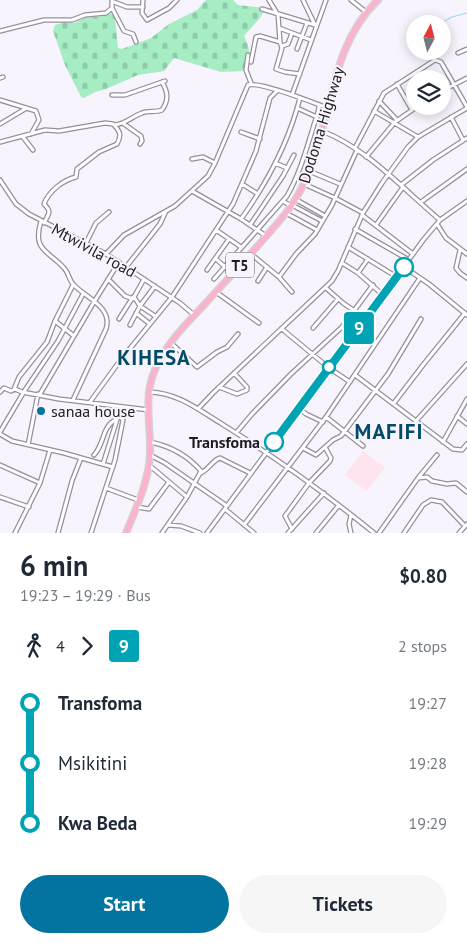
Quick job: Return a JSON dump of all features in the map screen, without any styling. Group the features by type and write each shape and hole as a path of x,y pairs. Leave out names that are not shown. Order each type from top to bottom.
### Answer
{"highway":[{"name":"Dodoma Highway","path":"126,533 149,465 150,392 152,376 160,358 295,200 309,171 345,48 366,12 378,0"}],"street":[{"path":"143,0 142,13 147,20 170,8 177,0"},
{"path":"269,0 278,15 283,51 276,69 300,74"},
{"path":"303,0 315,26"},
{"path":"292,96 312,40 315,26 326,0"},
{"path":"351,0 366,12"},
{"path":"136,42 134,34 124,31 112,8 113,1 127,8 143,7"},
{"path":"0,30 44,20 72,20 86,15 106,13 112,8"},
{"path":"262,10 315,26"},
{"path":"297,49 307,24"},
{"path":"279,28 312,40"},
{"path":"251,62 256,37 260,36 281,44 288,44 292,33"},
{"path":"458,53 467,48"},
{"path":"248,55 246,70 250,84"},
{"path":"198,410 219,387 326,288 342,263 362,214 388,174 413,141 467,107 441,62 435,60 384,93 325,216 317,230 279,277"},
{"path":"451,86 467,78"},
{"path":"0,142 45,130 59,131 105,123 114,125 124,123 143,112 162,110 168,96 164,82 125,95 112,95"},
{"path":"106,254 124,235 175,206 208,176 246,86 250,84 265,87 328,108"},
{"path":"397,84 406,100"},
{"path":"265,87 270,98"},
{"path":"90,402 119,362 172,297 228,212 242,184 260,139 270,98 277,91"},
{"path":"241,219 258,194 275,163 300,98"},
{"path":"0,100 36,111 39,119 31,134"},
{"path":"379,101 396,121"},
{"path":"214,279 282,201 295,182 317,117 319,105"},
{"path":"0,124 26,108"},
{"path":"297,108 317,117"},
{"path":"374,111 396,121 418,137"},
{"path":"366,157 396,121 406,114"},
{"path":"451,117 463,140"},
{"path":"124,123 141,136 140,144"},
{"path":"73,400 108,322 108,317 104,311 73,285 64,268 45,251 38,242 37,236 42,222 50,210 44,204 49,195 66,181 76,177 77,169 94,155 117,144 120,135 114,125"},
{"path":"322,130 356,149 388,174 420,202 439,222 446,238 467,254"},
{"path":"241,132 260,139"},
{"path":"23,137 33,150"},
{"path":"376,225 402,186 433,160 467,138"},
{"path":"250,225 294,155"},
{"path":"192,159 203,156 215,163"},
{"path":"275,163 287,168"},
{"path":"420,202 467,169"},
{"path":"309,171 340,184"},
{"name":"Mtwivila road","path":"0,180 16,204 29,214 106,254 172,297 195,315"},
{"path":"242,184 258,194"},
{"path":"304,184 335,198 362,214 413,254"},
{"path":"192,191 241,219 266,236"},
{"path":"295,200 325,216"},
{"path":"282,201 322,221"},
{"path":"208,533 250,473 413,254 439,222 467,201"},
{"path":"126,267 160,224 166,211"},
{"path":"86,243 96,223 109,212"},
{"path":"286,212 317,230"},
{"path":"355,229 409,260"},
{"path":"216,230 241,247"},
{"path":"207,270 229,239"},
{"path":"348,247 397,277"},
{"path":"460,250 456,268 467,278"},
{"path":"251,253 279,277 292,292"},
{"path":"233,257 241,264"},
{"path":"216,259 232,273"},
{"path":"358,274 368,259"},
{"path":"28,445 39,394 119,262"},
{"path":"342,263 383,295"},
{"path":"258,281 267,267"},
{"path":"394,403 423,364 466,314 404,267"},
{"path":"244,525 326,417 420,278"},
{"path":"108,279 125,296 133,298 140,306 155,316"},
{"path":"119,319 144,279"},
{"path":"14,389 22,374 47,342 73,285"},
{"path":"130,325 140,306 155,286"},
{"path":"236,433 262,403 342,327 373,286"},
{"path":"326,288 366,319"},
{"path":"216,292 259,323"},
{"path":"83,294 65,329 0,433 12,441 113,467"},
{"path":"313,328 338,299"},
{"path":"136,313 150,324"},
{"path":"303,448 315,455 345,432 391,369 421,319"},
{"path":"55,321 74,336"},
{"path":"282,329 329,368 350,382"},
{"path":"171,343 197,367 227,347 238,334"},
{"path":"416,421 467,364"},
{"path":"219,387 238,394 247,390 247,387 234,373"},
{"path":"355,375 443,442 454,449 467,453"},
{"path":"0,392 4,388 11,391 14,389 73,400 149,410"},
{"path":"150,392 174,396 267,452 324,493 374,533"},
{"path":"443,442 467,399"},
{"path":"103,464 121,407"},
{"path":"299,408 322,422"},
{"path":"92,533 113,467 122,420 118,414"},
{"path":"457,416 467,424"},
{"path":"326,417 363,446"},
{"path":"94,456 100,448 107,427 116,420"},
{"path":"150,442 166,446 181,454 192,462 201,473"},
{"path":"462,450 467,444"},
{"path":"292,529 285,516 309,482 331,460 325,447"},
{"path":"15,533 40,483 50,450"},
{"path":"150,455 165,463 226,507 254,533"},
{"path":"379,533 418,478 437,455"},
{"path":"58,533 72,481 81,458"},
{"path":"162,533 201,473 209,468 216,459 220,458 250,473"},
{"path":"0,465 40,483"},
{"path":"149,465 187,497"},
{"path":"424,470 432,481 447,484 457,483 467,492"},
{"path":"418,478 428,478"},
{"path":"136,507 149,509 169,482"},
{"path":"106,488 138,500"},
{"path":"288,533 324,493"},
{"path":"0,497 29,507"},
{"path":"404,533 423,505 431,500 442,502 465,524 459,533"},
{"path":"316,533 339,505"},
{"path":"351,514 348,524 351,533"},
{"path":"168,525 181,526 200,533"}],"shaded area":[{"path":"363,451 385,467 367,491 345,475"}],"green space":[{"path":"206,0 233,0 238,5 265,8 260,18 244,36 249,54 243,71 221,72 174,58 164,71 138,75 84,98 81,97 65,65 53,31 55,25 74,23 84,18 104,16 111,13 115,18 118,48 122,49 151,38 169,24 197,10"}],"waterway":[{"path":"451,18 467,13"}],"bus line":[{"name":"9","path":"274,442 404,267"}],"place":[{"name":"sanaa house","path":"41,411"},
{"name":"Transfoma","path":"274,442"}],"district":[{"name":"KIHESA","path":"154,357"},
{"name":"MAFIFI","path":"389,431"}]}
